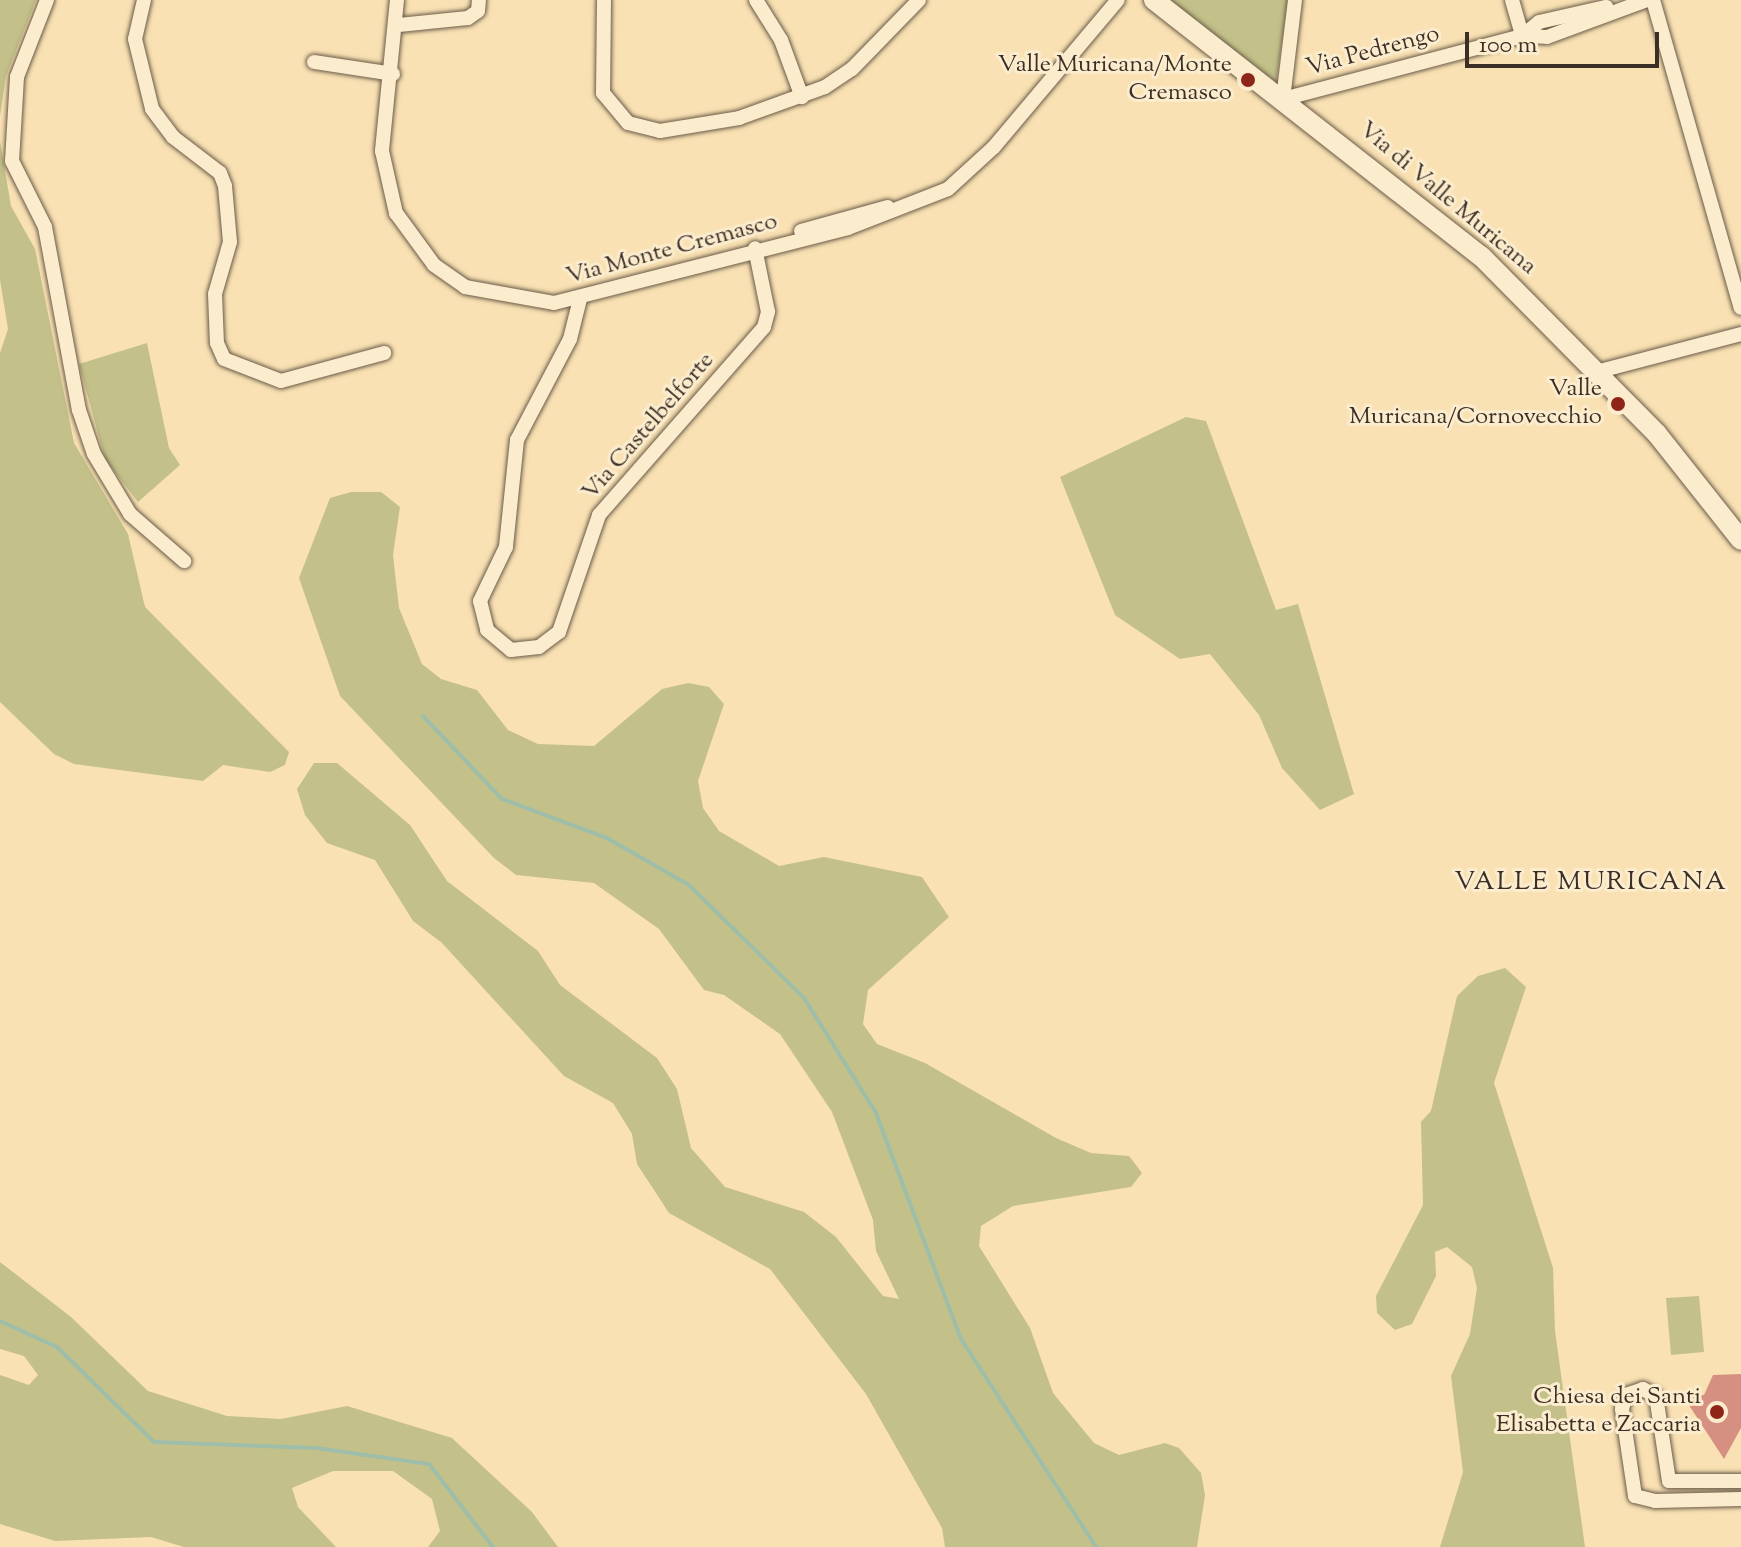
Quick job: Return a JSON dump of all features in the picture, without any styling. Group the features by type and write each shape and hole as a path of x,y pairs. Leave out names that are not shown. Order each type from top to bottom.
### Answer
{"street":[{"path":"47,0 19,68 12,161 45,227 79,410 94,454 130,514 184,561"},
{"path":"144,0 135,39 152,109 173,137 220,173 225,186 230,242 215,294 217,343 224,359 281,381 384,353"},
{"name":"Via Monte Cremasco","path":"397,0 399,25 383,167 390,199 422,251 451,279 482,294 533,303 580,299 755,248 845,214 909,205 970,174 1118,0"},
{"path":"399,25 471,17 479,0"},
{"path":"604,0 601,87 613,110 631,126 695,127 802,97 852,69 919,0"},
{"path":"756,0 781,40 802,97"},
{"name":"Via di Valle Muricana","path":"1154,0 1462,239 1596,372 1713,497 1741,540"},
{"path":"1283,99 1295,0"},
{"path":"1512,0 1522,36"},
{"path":"1648,0 1741,308"},
{"name":"Via Pedrengo","path":"1283,99 1522,36 1545,20 1648,0"},
{"path":"314,62 393,74"},
{"name":"Via Castelbelforte","path":"580,299 570,339 517,440 506,547 480,601 487,630 511,650 539,647 559,632 599,515 764,327 768,312 755,248"},
{"path":"1596,372 1741,334"},
{"path":"1741,1481 1669,1481 1656,1396 1643,1389 1626,1395 1622,1409 1635,1496 1655,1501 1741,1499"}],"shaded area":[{"path":"0,0 36,0 6,76 0,116"},
{"path":"1168,0 1288,0 1276,82 1203,26"},
{"path":"0,141 11,206 35,249 74,443 128,534 145,607 289,752 285,765 270,772 223,765 203,781 74,764 54,754 0,702 0,353 8,329 0,280"},
{"path":"147,343 169,448 180,465 138,502 105,459 79,364"},
{"path":"1186,417 1206,421 1276,610 1298,604 1354,794 1320,810 1282,768 1259,715 1210,654 1180,659 1115,615 1060,477"},
{"path":"351,492 381,492 400,507 393,555 399,608 422,664 441,679 477,690 508,730 538,744 594,746 662,689 688,683 709,687 724,704 698,781 703,808 719,831 779,866 824,857 922,877 949,917 868,990 863,1024 877,1044 925,1063 1056,1138 1091,1153 1129,1156 1142,1173 1131,1187 1013,1206 981,1226 979,1246 1030,1328 1053,1393 1094,1443 1119,1455 1165,1443 1179,1448 1201,1473 1205,1495 1197,1547 945,1547 942,1528 866,1394 770,1269 669,1213 637,1164 632,1134 613,1103 564,1076 442,943 413,921 375,860 327,843 305,815 297,789 314,763 337,763 410,825 447,881 538,951 560,985 657,1058 677,1089 691,1148 725,1187 804,1212 836,1237 883,1296 899,1299 876,1251 873,1220 832,1112 780,1034 724,995 704,990 659,929 594,883 516,875 494,858 340,696 299,578 330,498"},
{"path":"1505,968 1526,987 1494,1083 1553,1268 1555,1331 1585,1547 1440,1547 1463,1472 1451,1376 1470,1334 1477,1288 1472,1267 1447,1247 1435,1252 1436,1276 1412,1324 1395,1330 1377,1313 1376,1296 1423,1205 1421,1122 1431,1111 1457,996 1478,976"},
{"path":"0,1262 71,1317 148,1391 227,1416 281,1419 347,1406 452,1438 532,1512 558,1547 428,1547 440,1531 432,1499 393,1471 333,1471 292,1488 298,1507 336,1547 184,1547 151,1537 55,1541 0,1524 0,1375 29,1385 38,1375 24,1356 0,1349"},
{"path":"1699,1296 1704,1352 1671,1355 1666,1298"}],"building":[{"name":"Chiesa dei Santi Elisabetta e Zaccaria","path":"1741,1374 1741,1428 1724,1459 1683,1396 1704,1395 1713,1375"}],"waterway":[{"path":"423,716 502,799 607,838 689,885 804,998 876,1113 961,1339 1096,1547"},
{"path":"0,1321 57,1347 154,1442 316,1448 429,1464 493,1547"}],"place":[{"name":"Valle Muricana/Monte Cremasco","path":"1248,80"},
{"name":"Valle Muricana/Cornovecchio","path":"1618,404"},
{"name":"Chiesa dei Santi Elisabetta e Zaccaria","path":"1717,1412"}],"district":[{"name":"VALLE MURICANA","path":"1591,883"}]}
